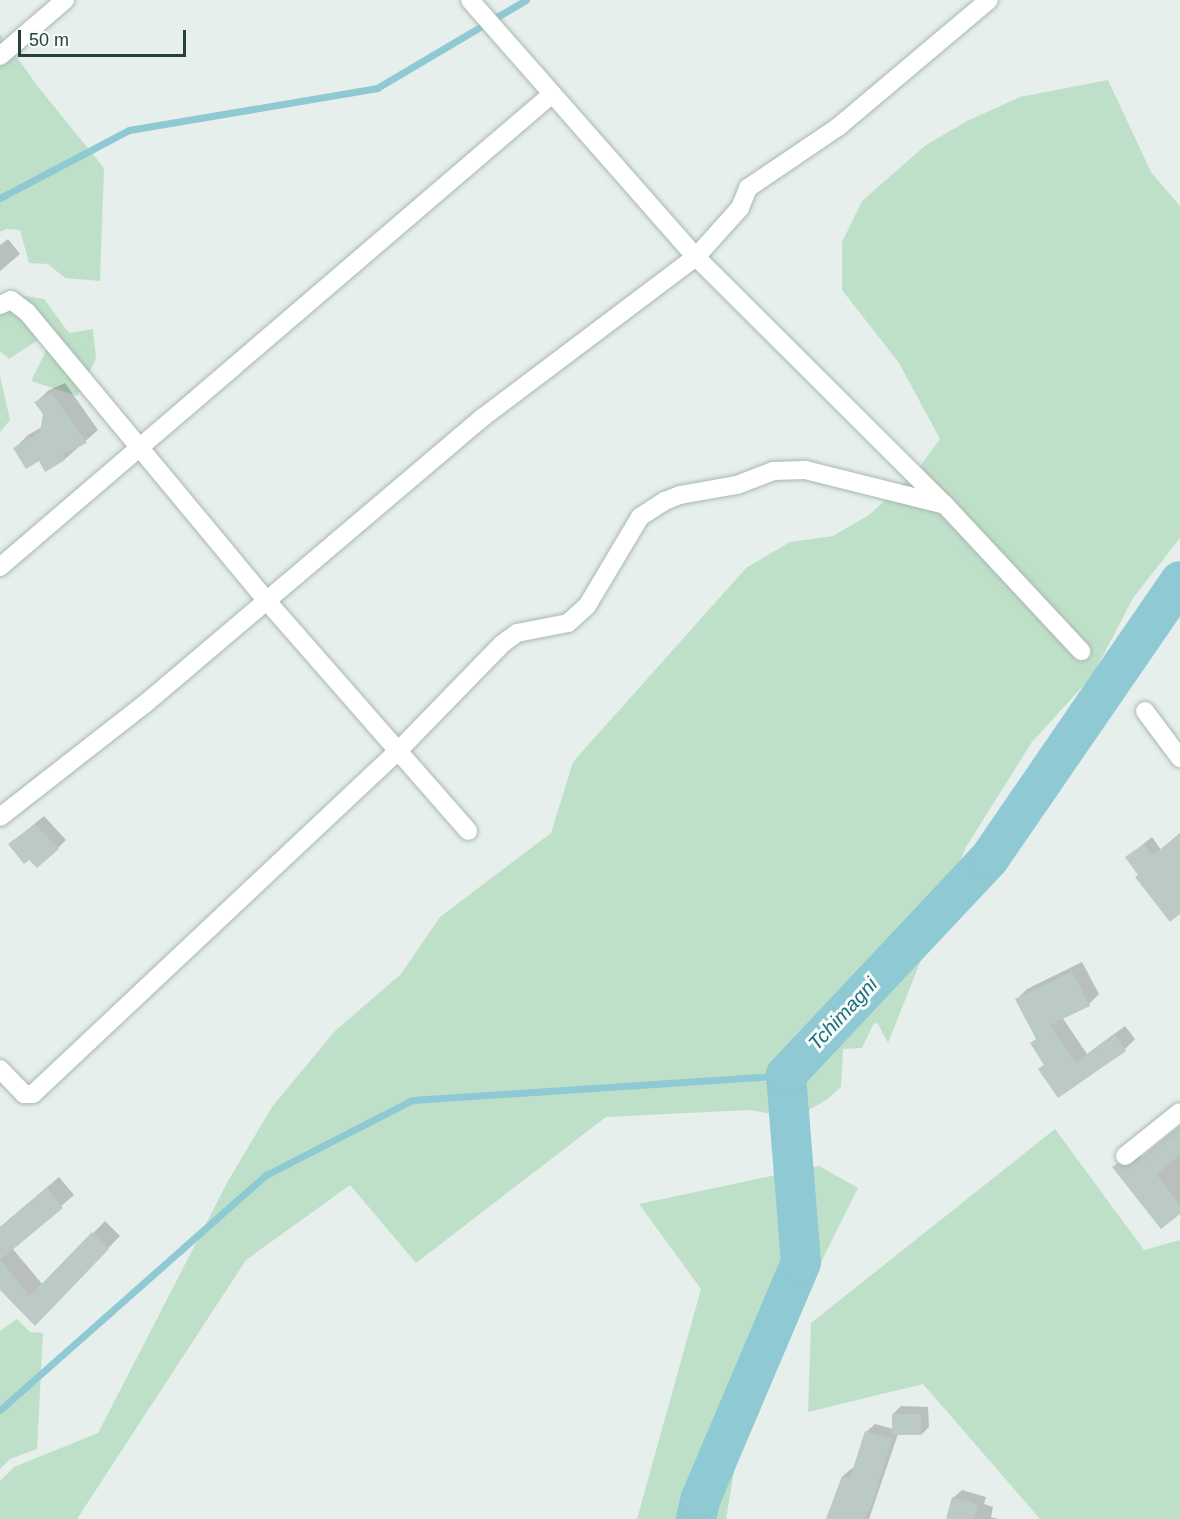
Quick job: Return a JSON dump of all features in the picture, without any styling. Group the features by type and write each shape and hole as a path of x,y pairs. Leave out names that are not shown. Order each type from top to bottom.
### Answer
{"street":[{"path":"0,56 64,0"},
{"path":"470,0 696,257 945,506 1081,651"},
{"path":"0,817 146,703 482,418 696,257 740,208 748,188 838,127 989,0"},
{"path":"0,567 552,94"},
{"path":"0,305 11,300 27,312 140,445 266,600 468,831"},
{"path":"0,1068 24,1094 33,1094 399,750 502,644 517,633 568,623 587,606 640,517 665,501 680,495 737,485 773,471 805,470 945,506"},
{"path":"1145,711 1180,758"},
{"path":"1125,1156 1180,1112"}],"green space":[{"path":"0,34 39,88 104,168 100,281 65,278 48,264 29,263 20,230 6,229 0,232"},
{"path":"1108,80 1151,172 1180,206 1180,538 1133,598 1093,675 1032,742 966,847 888,1043 878,1024 874,1023 862,1048 843,1049 841,1087 826,1100 795,1118 749,1110 606,1117 416,1263 350,1185 246,1260 77,1519 0,1519 0,1481 14,1467 98,1433 228,1181 272,1107 335,1031 401,974 440,917 551,833 573,762 746,568 790,542 833,536 869,515 915,473 940,439 899,363 842,290 842,242 862,201 926,145 967,121 1020,97"},
{"path":"0,294 44,299 69,333 93,329 96,359 77,396 31,381 49,345 38,340 9,359 0,351"},
{"path":"0,376 10,420 0,432"},
{"path":"1055,1129 1144,1250 1180,1240 1180,1519 1040,1519 923,1384 808,1412 811,1323"},
{"path":"819,1166 858,1188 743,1419 726,1519 637,1519 701,1289 639,1204"},
{"path":"17,1319 30,1332 43,1333 37,1449 10,1459 0,1469 0,1331"}],"building":[{"path":"52,394 87,443 63,454 65,460 45,472 39,461 26,469 13,448 40,432 43,414 34,402"},
{"path":"35,824 59,849 37,868 29,860 24,864 8,844"},
{"path":"1180,833 1180,914 1170,922 1135,877 1138,875 1125,857 1144,844 1152,856"},
{"path":"1072,972 1090,1006 1050,1025 1076,1063 1115,1035 1126,1051 1058,1098 1038,1069 1044,1065 1030,1043 1036,1039 1015,999"},
{"path":"1180,1126 1180,1155 1156,1174 1180,1205 1180,1214 1161,1229 1112,1167 1117,1164 1126,1167 1132,1165"},
{"path":"47,1188 63,1208 0,1260 0,1227"},
{"path":"92,1232 109,1249 35,1326 0,1290 0,1260 30,1296"},
{"path":"892,1414 921,1414 921,1435 892,1435"},
{"path":"865,1431 892,1439 872,1504 864,1519 826,1519 842,1476 850,1478"},
{"path":"952,1497 979,1505 974,1519 946,1519"}],"waterway":[{"path":"0,198 129,130 377,88 526,0"},
{"name":"Tchimagni","path":"696,1519 701,1498 801,1262 786,1075 989,859 1180,581"},
{"path":"0,1410 266,1175 412,1100 786,1075"}]}
